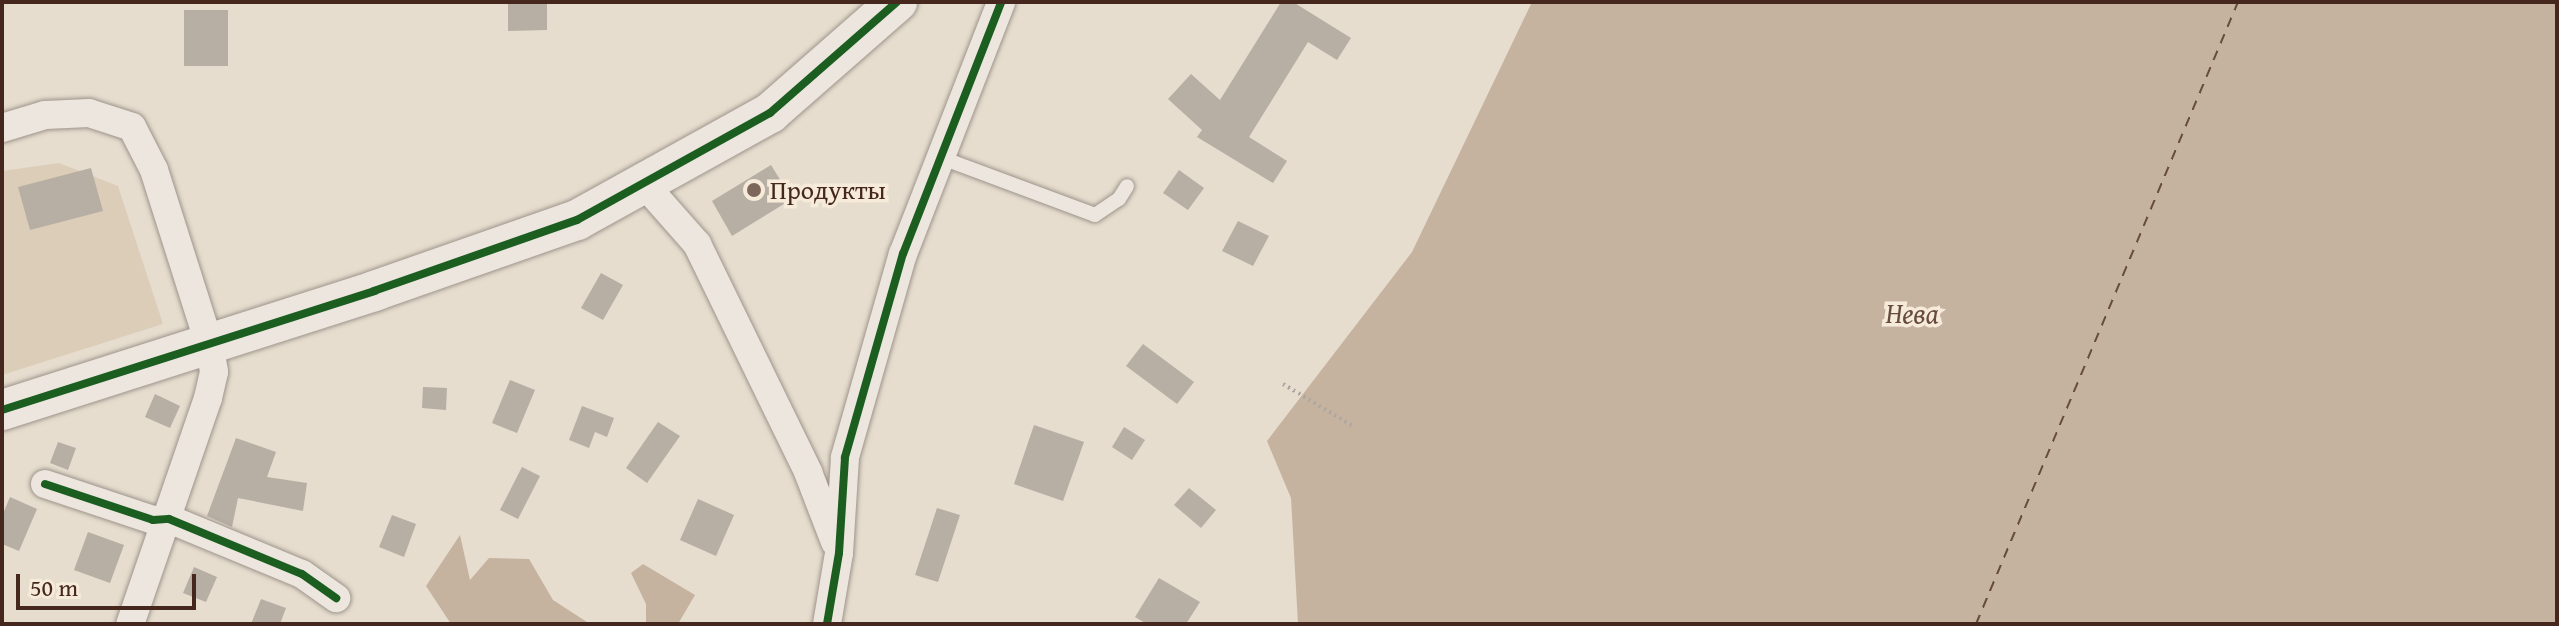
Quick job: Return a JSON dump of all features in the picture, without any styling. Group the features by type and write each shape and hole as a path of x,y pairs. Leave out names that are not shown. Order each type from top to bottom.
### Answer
{"street":[{"path":"2,410 577,220 770,113 897,2"},
{"path":"827,624 839,553 845,457 903,254 1001,2"},
{"path":"2,128 45,115 89,113 132,127 154,170 209,343 214,372 208,398 169,519 130,624"},
{"path":"645,185 697,244 808,472 839,553"},
{"path":"45,484 153,520 169,519 302,574 336,598"}],"lane":[{"path":"942,158 1095,215 1119,199 1127,186"}],"path":[{"path":"1283,384 1353,426"}],"shaded area":[{"path":"59,163 118,186 163,324 2,375 2,171"}],"water":[{"name":"Нева","path":"1532,2 2557,2 2557,624 1298,624 1291,498 1267,441 1412,252"},
{"path":"460,535 470,580 489,558 529,559 553,600 590,624 451,624 426,586"},
{"path":"643,564 695,595 678,624 646,624 646,604 631,573"}],"building":[{"path":"508,2 547,2 547,30 508,31"},
{"path":"1281,2 1293,2 1351,38 1337,60 1308,42 1249,137 1287,161 1273,183 1197,137 1202,130 1168,99 1191,74 1220,100"},
{"path":"184,10 228,10 228,66 184,66"},
{"path":"771,165 792,199 732,236 712,201"},
{"path":"91,168 103,211 30,230 18,187"},
{"path":"1179,170 1204,188 1188,210 1163,193"},
{"path":"1238,221 1269,236 1253,266 1222,251"},
{"path":"601,273 623,285 603,320 581,308"},
{"path":"1143,344 1194,382 1177,404 1126,366"},
{"path":"510,380 535,390 517,433 492,423"},
{"path":"423,387 447,388 446,410 422,408"},
{"path":"155,394 180,406 170,428 145,417"},
{"path":"582,406 614,418 607,437 595,432 589,448 569,440"},
{"path":"658,422 680,436 647,483 626,468"},
{"path":"1034,425 1084,442 1063,501 1014,484"},
{"path":"1124,427 1145,440 1132,460 1112,447"},
{"path":"236,438 276,452 267,477 307,483 303,511 238,498 232,527 207,516"},
{"path":"58,442 76,448 68,470 50,463"},
{"path":"522,467 540,476 518,519 500,510"},
{"path":"1189,488 1216,510 1201,528 1174,505"},
{"path":"10,497 37,509 19,551 2,544 2,516"},
{"path":"698,499 734,515 716,556 680,540"},
{"path":"937,508 960,515 938,582 915,575"},
{"path":"392,515 416,524 404,557 379,547"},
{"path":"88,532 124,545 110,583 74,570"},
{"path":"194,567 217,577 206,602 183,593"},
{"path":"1159,578 1200,602 1186,624 1147,624 1135,617"},
{"path":"261,599 286,608 280,624 251,624"}],"ferry route":[{"path":"1976,624 2238,2"}],"cycle path":[{"path":"2,410 374,291 577,220 770,113 897,2"},
{"path":"827,624 839,553 845,457 903,254 1001,2"},
{"path":"45,484 153,520 169,519 302,574 336,598"}],"place":[{"name":"Продукты","path":"754,190"}]}
